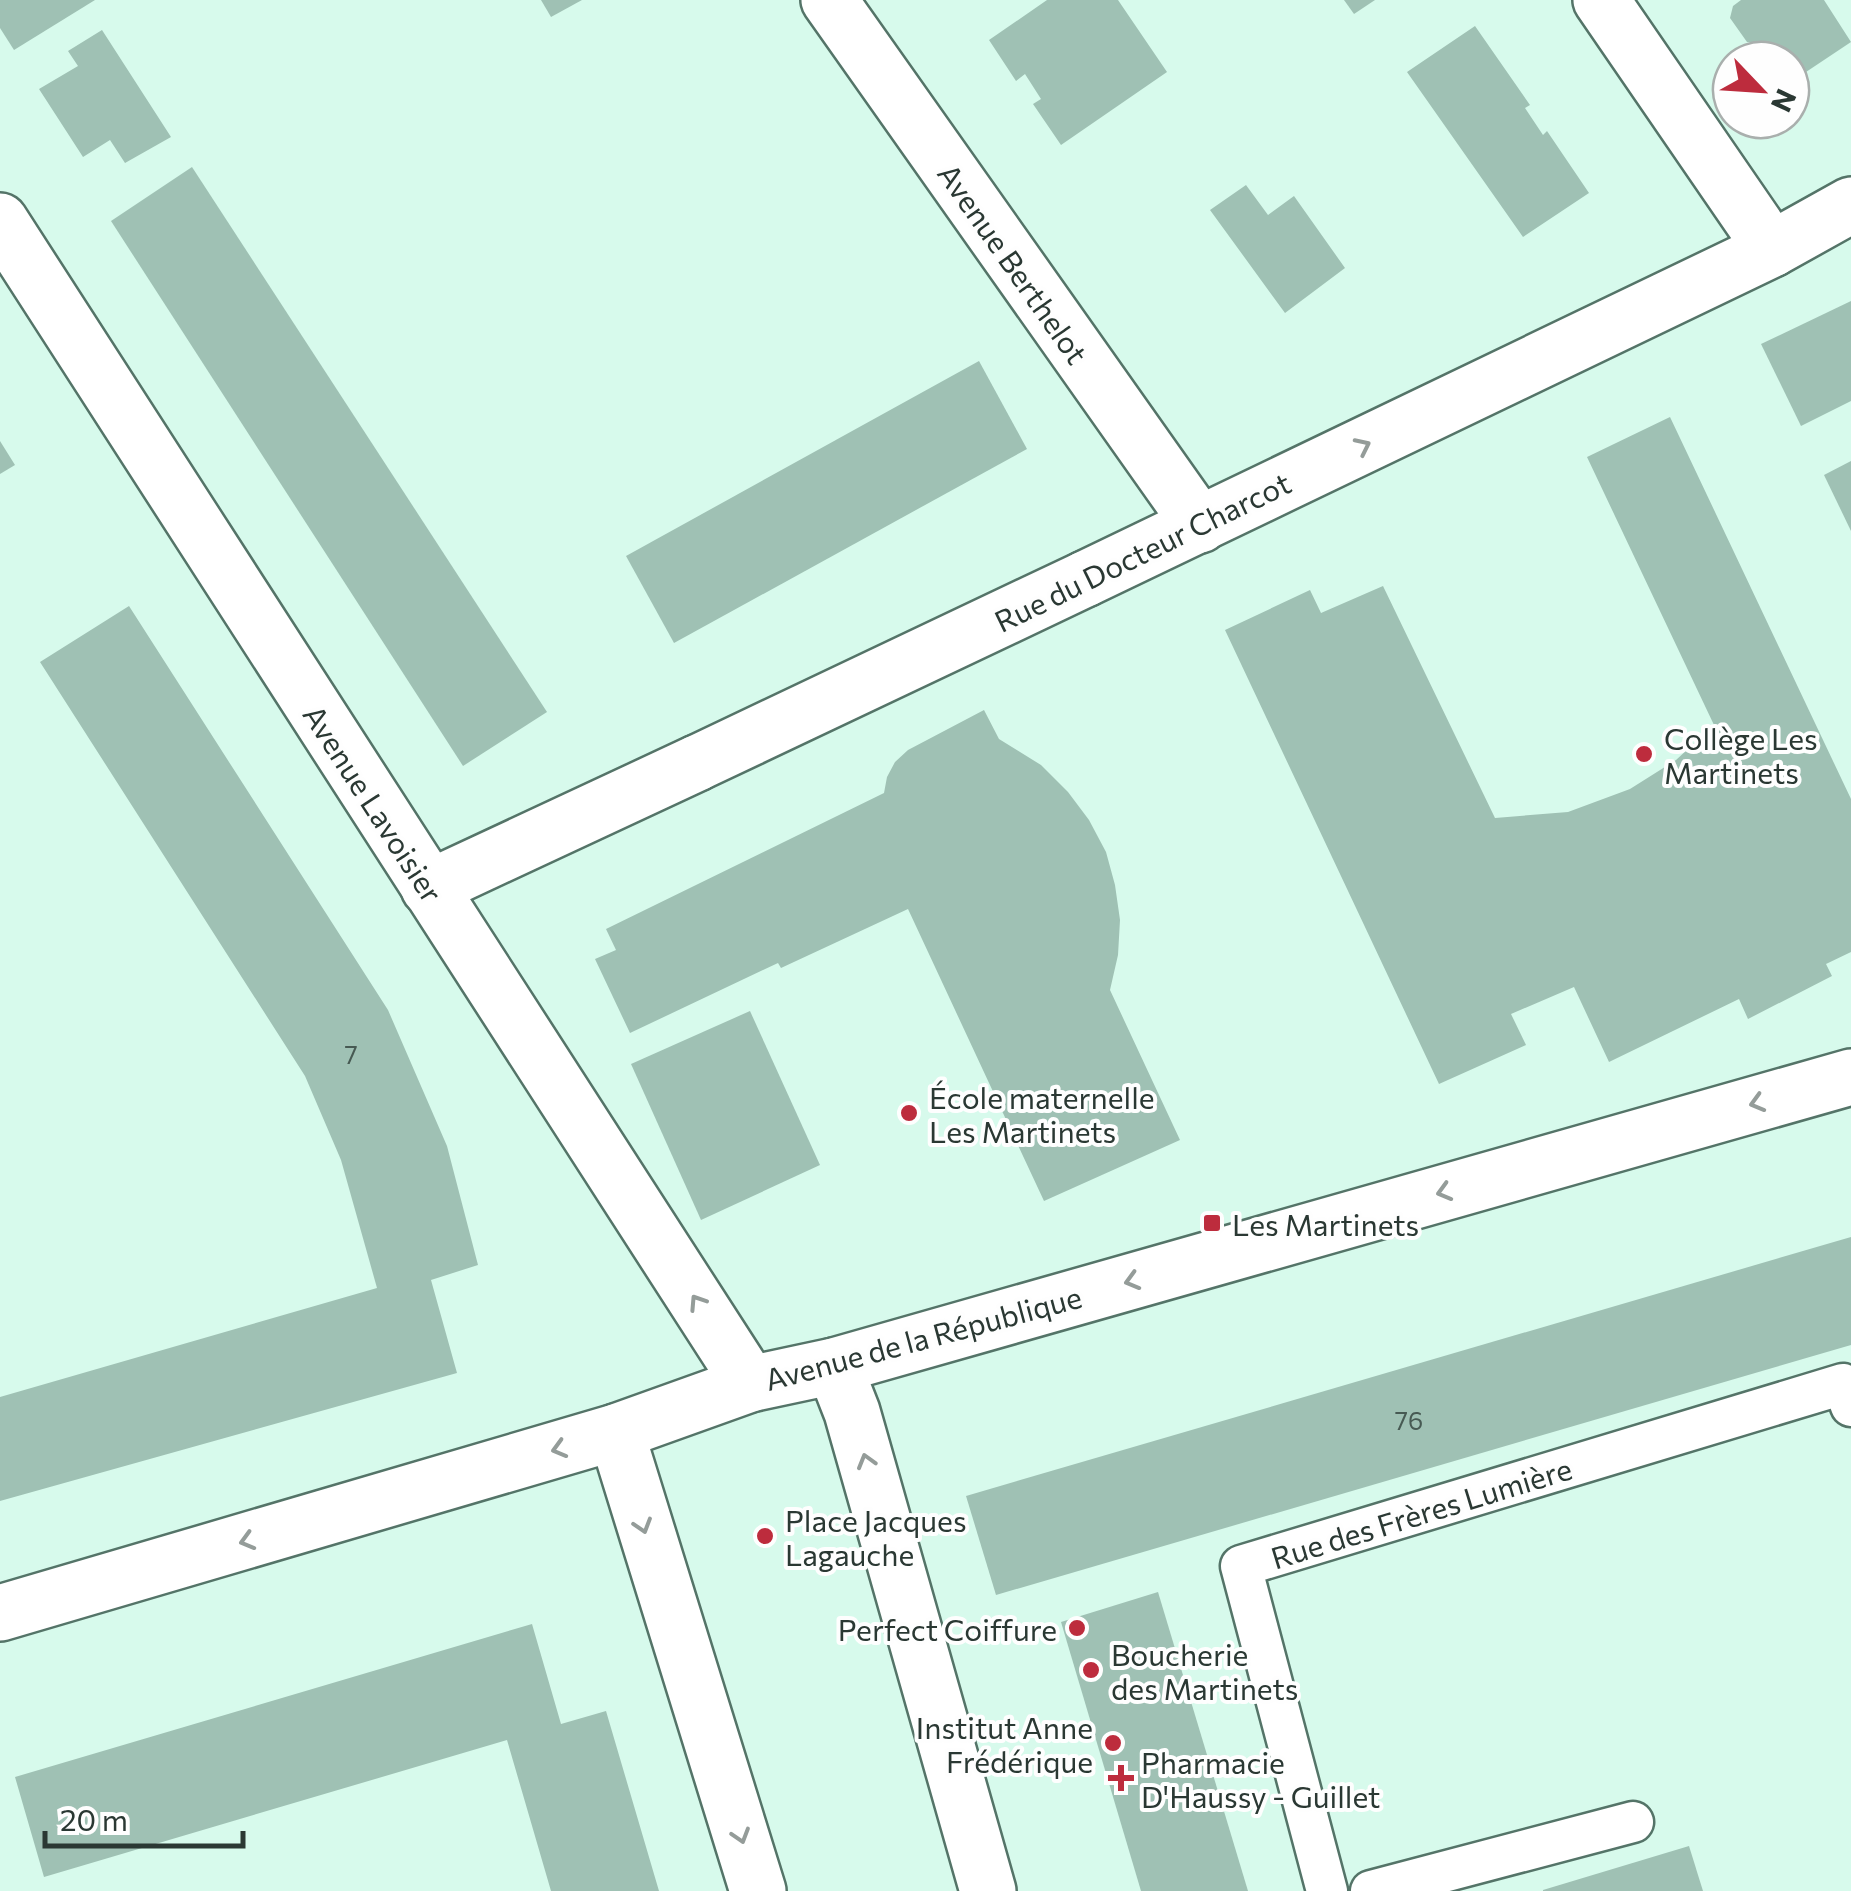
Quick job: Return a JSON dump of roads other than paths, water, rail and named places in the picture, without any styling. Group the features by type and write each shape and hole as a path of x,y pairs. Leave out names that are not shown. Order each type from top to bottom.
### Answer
{"street":[{"name":"Avenue Berthelot","path":"828,0 1200,525"},
{"path":"1601,0 1772,249"},
{"name":"Rue du Docteur Charcot","path":"429,888 1200,525 1772,249 1851,205"},
{"name":"Avenue Lavoisier","path":"0,221 750,1384"},
{"name":"Avenue de la République","path":"0,1614 616,1432 750,1384 834,1366 1851,1077"},
{"path":"834,1366 852,1412 988,1891"},
{"path":"616,1432 758,1891"}],"lane":[{"name":"Rue des Frères Lumière","path":"1327,1891 1241,1566 1848,1391"},
{"path":"1371,1891 1633,1822"}],"place":[{"name":"Collège Les Martinets","path":"1644,754"},
{"name":"École maternelle Les Martinets","path":"909,1113"},
{"name":"Les Martinets","path":"1212,1223"},
{"name":"Place Jacques Lagauche","path":"765,1536"},
{"name":"Perfect Coiffure","path":"1077,1628"},
{"name":"Boucherie des Martinets","path":"1091,1670"},
{"name":"Institut Anne Frédérique","path":"1113,1743"},
{"name":"Pharmacie D'Haussy - Guillet","path":"1121,1778"}]}
